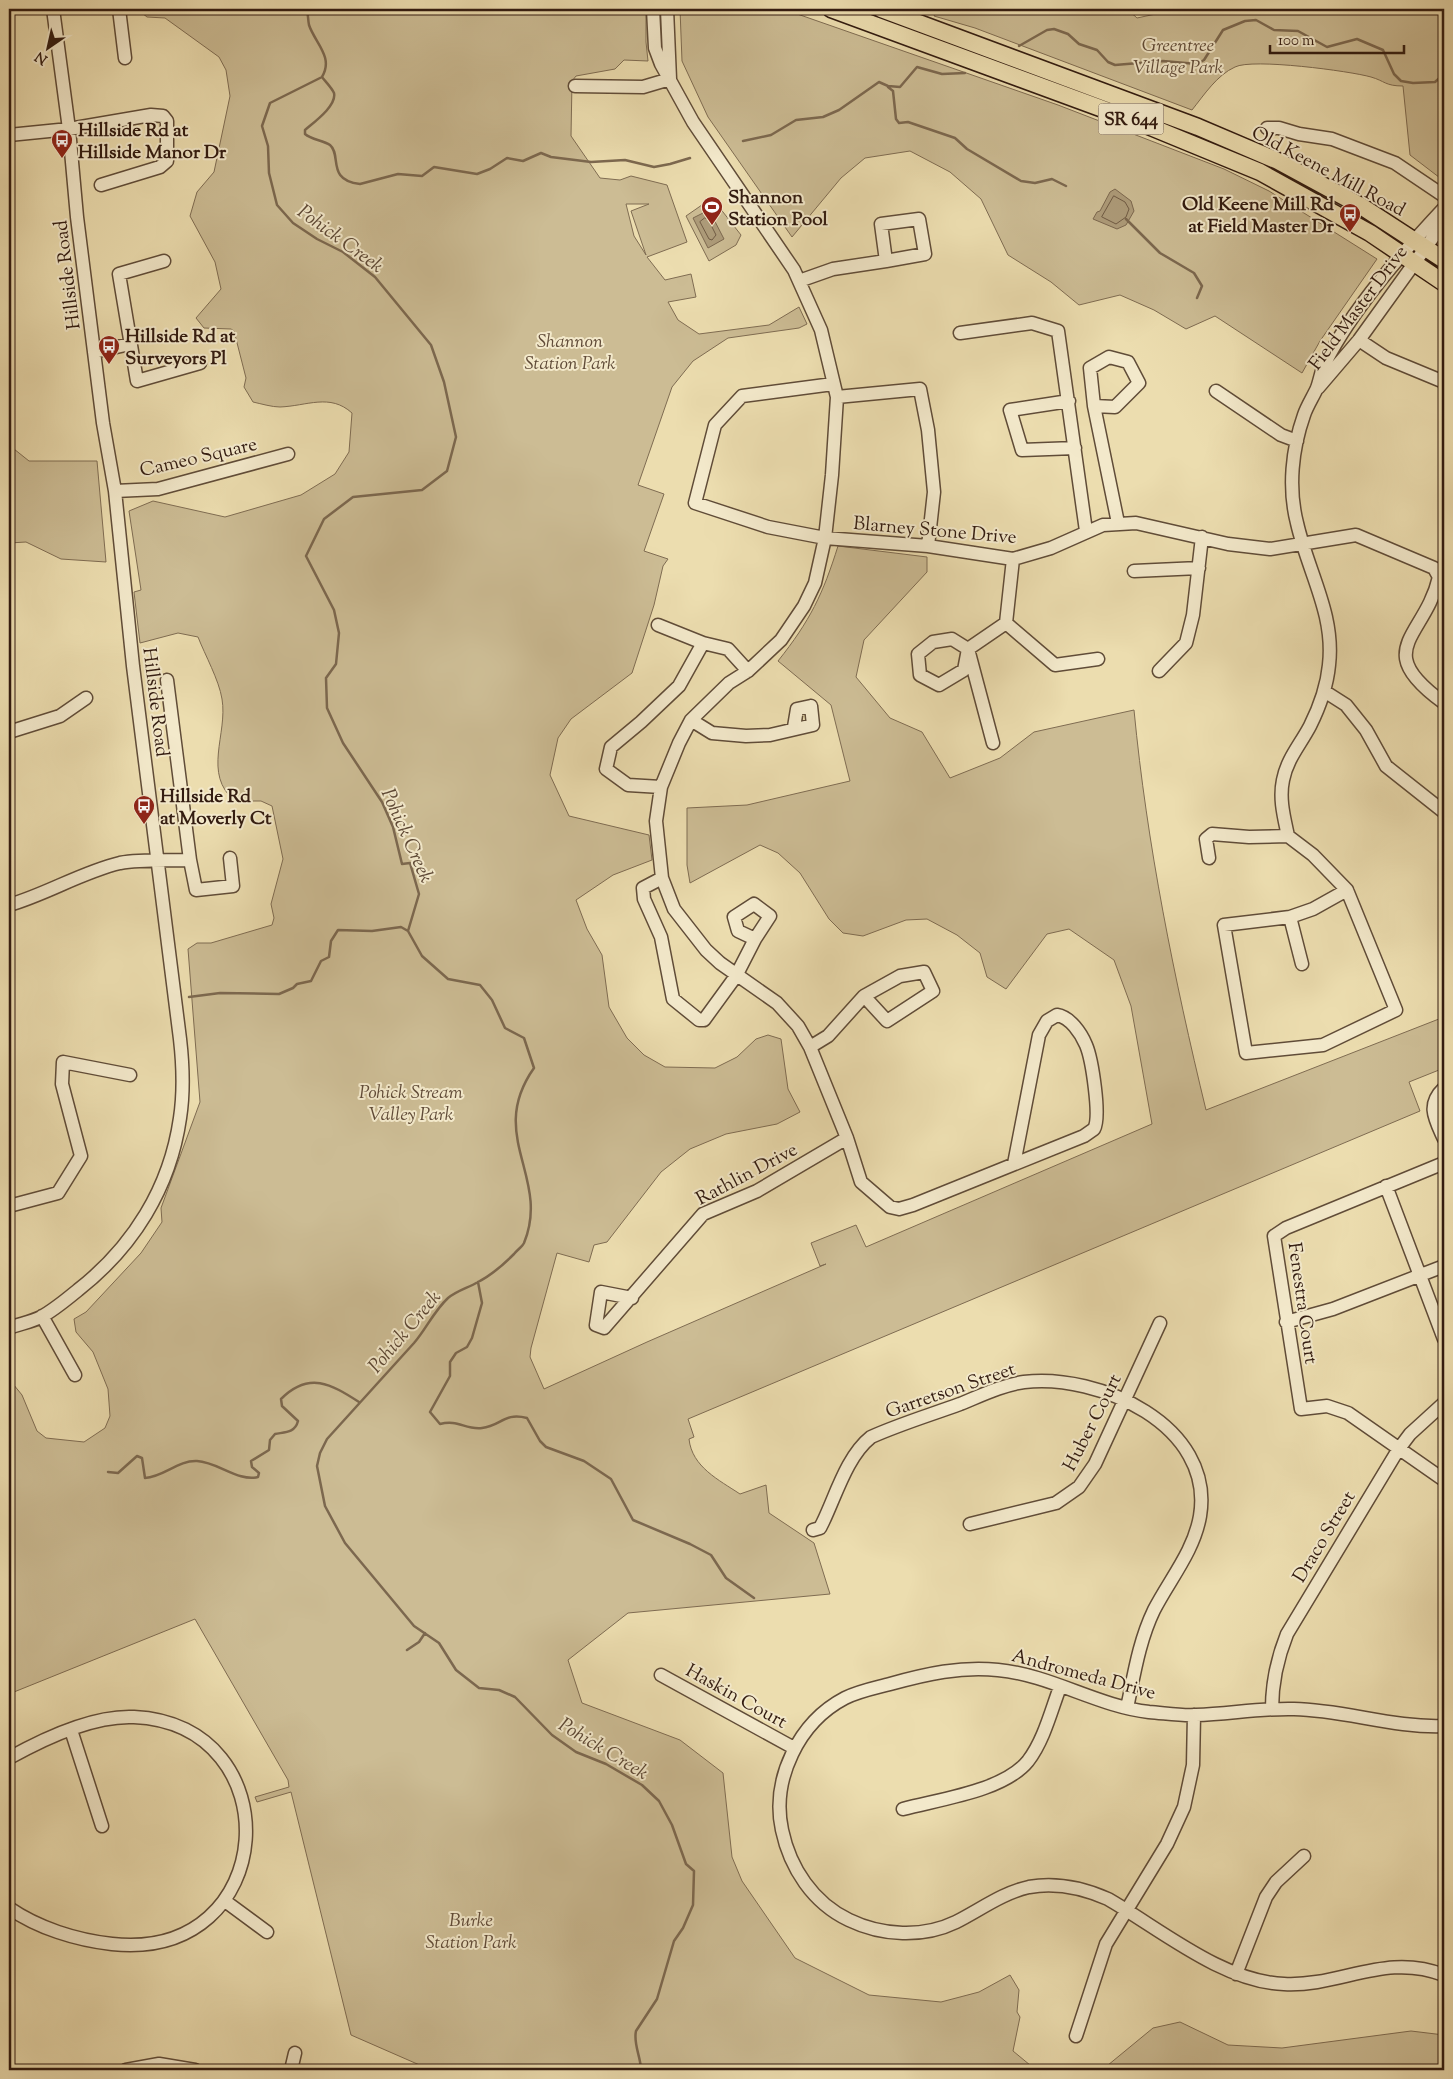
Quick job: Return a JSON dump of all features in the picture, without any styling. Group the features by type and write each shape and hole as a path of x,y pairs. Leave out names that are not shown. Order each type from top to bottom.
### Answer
{"main road":[{"name":"Old Keene Mill Road","path":"831,9 1141,123 1244,164 1312,198 1409,258 1444,283"},
{"name":"Old Keene Mill Road","path":"881,9 1198,127 1270,158 1361,206 1444,260"}],"street":[{"name":"Hillside Road","path":"9,1328 42,1316 97,1275 129,1239 154,1201 172,1156 178,1134 182,1097 182,1059 122,569 115,491 103,422 80,244 69,129 53,9"},
{"path":"120,9 124,58"},
{"path":"653,9 655,48 661,64 693,122 767,229 799,281 821,330 837,398 832,475 825,538 814,583 804,606 781,640 748,671 729,683 691,720 661,787 656,820 662,878 674,909 693,936 720,964 777,1003 798,1026 810,1047 847,1138 861,1182 890,1206 899,1209 1014,1164 1090,1132 1097,1121 1085,1043 1068,1020 1057,1015 1052,1017 1042,1028 1037,1042 1014,1164"},
{"path":"668,9 670,79"},
{"path":"575,86 643,87 670,79"},
{"path":"9,135 69,129 151,115 163,116 167,121 167,161 160,167 100,185"},
{"path":"1267,128 1280,128 1299,134 1332,139 1395,163 1444,196"},
{"name":"Field Master Drive","path":"1421,244 1444,208"},
{"name":"Field Master Drive","path":"1288,836 1282,803 1283,778 1291,757 1311,725 1324,691 1330,655 1328,622 1296,522 1293,493 1293,460 1297,441 1304,414 1316,389 1324,365 1340,335 1421,244 1444,222"},
{"name":"Field Master Drive","path":"1316,389 1359,340 1409,258"},
{"path":"164,261 119,274 137,381 200,363"},
{"path":"799,281 833,269 886,261"},
{"path":"960,333 1032,323 1058,331 1086,531"},
{"path":"1359,340 1386,358 1444,382"},
{"path":"94,352 130,344"},
{"path":"1094,406 1115,407 1139,383 1128,362 1109,357 1090,368 1094,406 1118,523"},
{"name":"Blarney Stone Drive","path":"833,384 742,396 715,425 695,503 768,527 825,538 928,546 1013,559 1051,548 1086,531 1118,523 1136,523 1235,546 1270,549 1302,542 1356,535 1434,568 1439,577 1437,587 1405,649 1407,667 1418,683 1444,703"},
{"path":"837,398 920,389 928,430 934,492 928,546"},
{"path":"1216,391 1281,435 1297,441"},
{"path":"1069,401 1010,410 1022,450 1074,448"},
{"name":"Cameo Square","path":"115,491 158,489 288,454"},
{"path":"1159,671 1186,643 1193,615 1202,537"},
{"path":"1006,623 1013,559"},
{"path":"1134,571 1199,568"},
{"path":"993,743 968,648 1006,623"},
{"path":"1006,623 1055,665 1098,659"},
{"path":"658,625 703,643 728,649 748,671"},
{"path":"661,787 628,785 606,769 611,747 679,686 703,643"},
{"path":"167,680 190,860 196,890 233,886 230,858"},
{"path":"1324,691 1346,705 1366,730 1386,766 1444,812"},
{"path":"9,732 60,716 86,698"},
{"path":"691,720 712,733 746,736 770,735 794,727"},
{"path":"1209,858 1206,839 1212,834 1249,837 1288,836 1313,855 1346,890 1396,1010 1323,1045 1246,1054 1224,925 1290,917 1314,909 1346,890"},
{"path":"9,905 50,892 102,869 122,863 190,860"},
{"path":"662,878 645,886 642,892 661,937 673,999 702,1021 736,976 754,939"},
{"path":"1290,917 1302,964"},
{"path":"810,1047 828,1036 864,996 900,976 924,972 933,991 886,1021 864,996"},
{"path":"9,1206 58,1193 81,1156 62,1084 63,1062 130,1075"},
{"path":"1444,1088 1436,1096 1432,1110 1444,1139"},
{"name":"Rathlin Drive","path":"632,1298 703,1214 757,1191 847,1138"},
{"name":"Fenestra Court","path":"1398,1450 1348,1413 1326,1406 1301,1410 1274,1236 1286,1228 1444,1163"},
{"path":"1386,1186 1444,1339"},
{"path":"1286,1322 1333,1309 1419,1274 1444,1266"},
{"path":"42,1316 75,1375"},
{"name":"Huber Court","path":"970,1524 1038,1509 1066,1498 1090,1473 1160,1323"},
{"name":"Garretson Street","path":"813,1530 820,1528 824,1522 846,1472 864,1443 878,1434 1022,1383 1049,1380 1080,1384 1124,1401 1162,1422 1181,1442 1194,1466 1201,1501 1200,1515 1192,1543 1154,1610 1143,1636 1127,1708"},
{"name":"Draco Street","path":"1272,1709 1272,1686 1278,1657 1287,1634 1398,1450 1410,1434 1444,1403"},
{"path":"1398,1450 1444,1480"},
{"name":"Andromeda Drive","path":"1444,1726 1391,1723 1313,1710 1242,1710 1194,1715 1127,1708 1034,1677 998,1670 968,1669 932,1672 865,1690 845,1698 817,1719 794,1748 784,1774 780,1798 780,1822 785,1845 795,1868 809,1889 828,1907 851,1921 889,1932 928,1931 956,1922 1010,1892 1048,1885 1069,1886 1091,1891 1126,1909 1216,1965 1236,1974 1266,1982 1300,1984 1324,1981 1366,1970 1392,1967 1427,1970 1444,1975"},
{"name":"Haskin Court","path":"661,1675 794,1748"},
{"path":"903,1809 993,1785 1016,1774 1028,1761 1038,1745 1060,1687"},
{"path":"1076,2036 1106,1944 1167,1844 1184,1807 1193,1765 1194,1715"},
{"path":"9,1758 36,1743 100,1721 132,1716 166,1721 198,1738 222,1760 236,1781 246,1816 246,1843 241,1867 225,1900 206,1919 188,1932 161,1942 132,1946 94,1942 53,1930 9,1908"},
{"path":"71,1730 102,1826"},
{"path":"1236,1974 1266,1897 1276,1882 1304,1856"},
{"path":"225,1900 267,1932"},
{"path":"291,2070 295,2052"},
{"path":"126,2070 159,2064 195,2070"}],"green space":[{"path":"137,9 646,9 648,61 624,60 615,69 576,76 572,81 571,136 600,178 620,180 631,176 667,185 687,242 647,257 665,280 691,274 696,297 668,302 678,320 699,334 769,325 799,307 807,324 799,328 728,338 693,361 672,387 638,485 664,494 644,551 668,559 663,566 654,605 632,673 571,719 558,738 550,775 569,816 649,835 652,860 613,875 576,900 587,929 602,955 609,1007 627,1038 644,1055 665,1067 715,1068 737,1057 756,1039 768,1035 781,1039 788,1089 800,1112 777,1124 726,1134 690,1149 661,1172 607,1242 594,1245 589,1262 557,1253 530,1357 544,1389 826,1264 820,1266 811,1243 856,1225 866,1247 1152,1124 1131,1006 1114,960 1069,929 1047,934 1006,989 987,977 980,953 957,935 927,919 906,920 863,936 843,933 829,919 800,873 778,853 760,845 690,883 687,865 687,808 747,805 850,781 831,705 778,661 807,620 827,579 838,546 927,557 927,572 864,640 856,677 890,718 922,732 950,778 1000,758 1034,732 1134,710 1146,811 1163,911 1183,1011 1206,1110 1444,1017 1444,1068 1409,1082 1420,1111 688,1419 694,1437 689,1439 691,1449 695,1457 708,1472 740,1494 766,1485 769,1513 814,1543 830,1594 628,1613 568,1660 582,1703 680,1740 723,1773 732,1857 742,1881 795,1958 869,1995 941,2002 979,1992 1010,1975 1019,1990 1017,2012 1020,2017 1013,2051 1036,2070 431,2070 351,2035 291,1792 257,1802 255,1797 289,1787 288,1780 195,1619 9,1694 9,1379 22,1395 37,1431 46,1438 84,1442 105,1428 110,1416 108,1389 93,1352 76,1332 74,1319 86,1312 141,1253 162,1222 161,1208 200,1102 188,949 197,943 211,943 272,925 274,918 271,904 283,859 272,806 261,801 235,801 225,790 220,779 218,753 222,726 222,699 215,676 198,637 178,633 140,643 134,592 141,590 129,511 153,501 225,517 301,495 335,474 349,452 352,413 335,403 327,402 280,407 253,402 244,387 246,378 234,331 231,329 204,328 196,318 221,289 215,262 190,216 197,192 214,172 230,96 226,70 219,57 165,18 147,17","holes":["626,204 649,204 631,211 646,255 634,236"]},
{"path":"680,9 783,9 1058,105 1224,169 1269,191 1377,259 1320,341 1302,373 1215,316 1186,329 1154,310 1120,295 1079,305 1051,282 1008,255 981,199 950,172 910,151 865,158 841,178 792,237 708,117 682,61"},
{"name":"Greentree Village Park","path":"937,9 1127,9 1137,18 1179,9 1444,9 1444,181 1410,155 1403,86 1389,84 1360,74 1323,69 1280,65 1245,65 1235,67 1222,75 1192,110 975,28 934,16"},
{"name":"Shannon Station Pool","path":"712,198 741,235 736,245 709,261 686,216"},
{"path":"9,445 29,461 97,461 106,562 61,559 26,542 9,543"},
{"path":"1180,2022 1228,2045 1282,2048 1411,2031 1444,2035 1444,2070 1102,2070 1153,2028"}],"water":[{"path":"1115,189 1131,201 1134,211 1126,225 1117,229 1093,219 1097,212 1100,211 1110,192"},
{"path":"709,210 724,239 708,248 693,218"}],"waterway":[{"name":"Pohick Creek","path":"307,9 309,25 325,57 325,70 322,77 270,103 262,126 268,146 269,173 277,205 293,223 317,239 343,252 375,277 431,345 444,382 456,437 447,471 422,490 353,497 324,519 306,556 334,610 339,633 336,664 326,678 327,708 343,743 382,802 393,827 402,864 410,863 419,894 408,931 422,956 448,979 480,985 492,1000 505,1028 524,1038 534,1068 521,1092 516,1115 517,1136 530,1197 530,1219 524,1243 493,1273 456,1293 443,1303 414,1343 327,1439 320,1453 317,1466 325,1506 345,1543 414,1626 439,1643 456,1670 479,1688 499,1690 515,1697 552,1735 576,1752 606,1764 642,1785 659,1801 672,1825 686,1864 694,1871 693,1905 683,1928 674,1941 657,1999 636,2031 635,2036 641,2070"},
{"path":"1019,46 1047,30 1054,29 1068,34 1079,44 1097,50 1108,62 1115,65 1163,61 1197,64 1204,60 1223,30 1245,21 1256,20 1274,30 1298,31 1327,47 1357,39 1383,50 1394,74 1401,81 1413,83 1435,82 1444,74"},
{"path":"743,141 771,135 796,120 823,117 839,110 879,82 888,86 900,87 917,67 942,74 965,73"},
{"path":"322,77 333,91 334,98 324,114 305,130 305,134 330,145 335,155 339,173 349,182 360,184 398,174 422,176 434,167 477,174 490,169 507,158 523,161 541,153 551,157 591,162 625,160 654,167 690,158"},
{"path":"888,87 893,91 896,119 899,123 908,122 955,138 967,149 1021,181 1035,183 1052,179 1066,186"},
{"path":"1126,219 1160,253 1194,273 1202,286 1197,298"},
{"path":"189,997 220,993 279,994 293,988 297,984 311,981 321,961 329,957 331,941 338,930 372,931 401,927 408,931"},
{"path":"478,1282 482,1303 472,1338 467,1347 456,1353 450,1362 450,1376 430,1412 440,1424 452,1423 471,1428 482,1428 494,1425 508,1418 527,1418 540,1441 546,1447 584,1461 611,1479 633,1520 711,1555 726,1578 754,1598"},
{"path":"108,1472 118,1473 137,1456 142,1458 145,1478 158,1475 190,1461 205,1462 243,1477 258,1477 259,1473 252,1467 251,1461 269,1450 270,1440 275,1434 292,1430 297,1425 298,1421 282,1406 281,1399 291,1390 301,1385 320,1383 339,1390 359,1402"},
{"path":"407,1650 419,1642 425,1633"}],"place":[{"name":"Hillside Rd at Hillside Manor Dr","path":"62,159"},
{"name":"Shannon Station Pool","path":"712,226"},
{"name":"Old Keene Mill Rd at Field Master Dr","path":"1350,233"},
{"name":"Hillside Rd at Surveyors Pl","path":"109,365"},
{"name":"Hillside Rd at Moverly Ct","path":"144,825"}],"park label":[{"name":"Shannon Station Park","path":"570,351"},
{"name":"Pohick Stream Valley Park","path":"411,1102"},
{"name":"Burke Station Park","path":"471,1930"}]}
